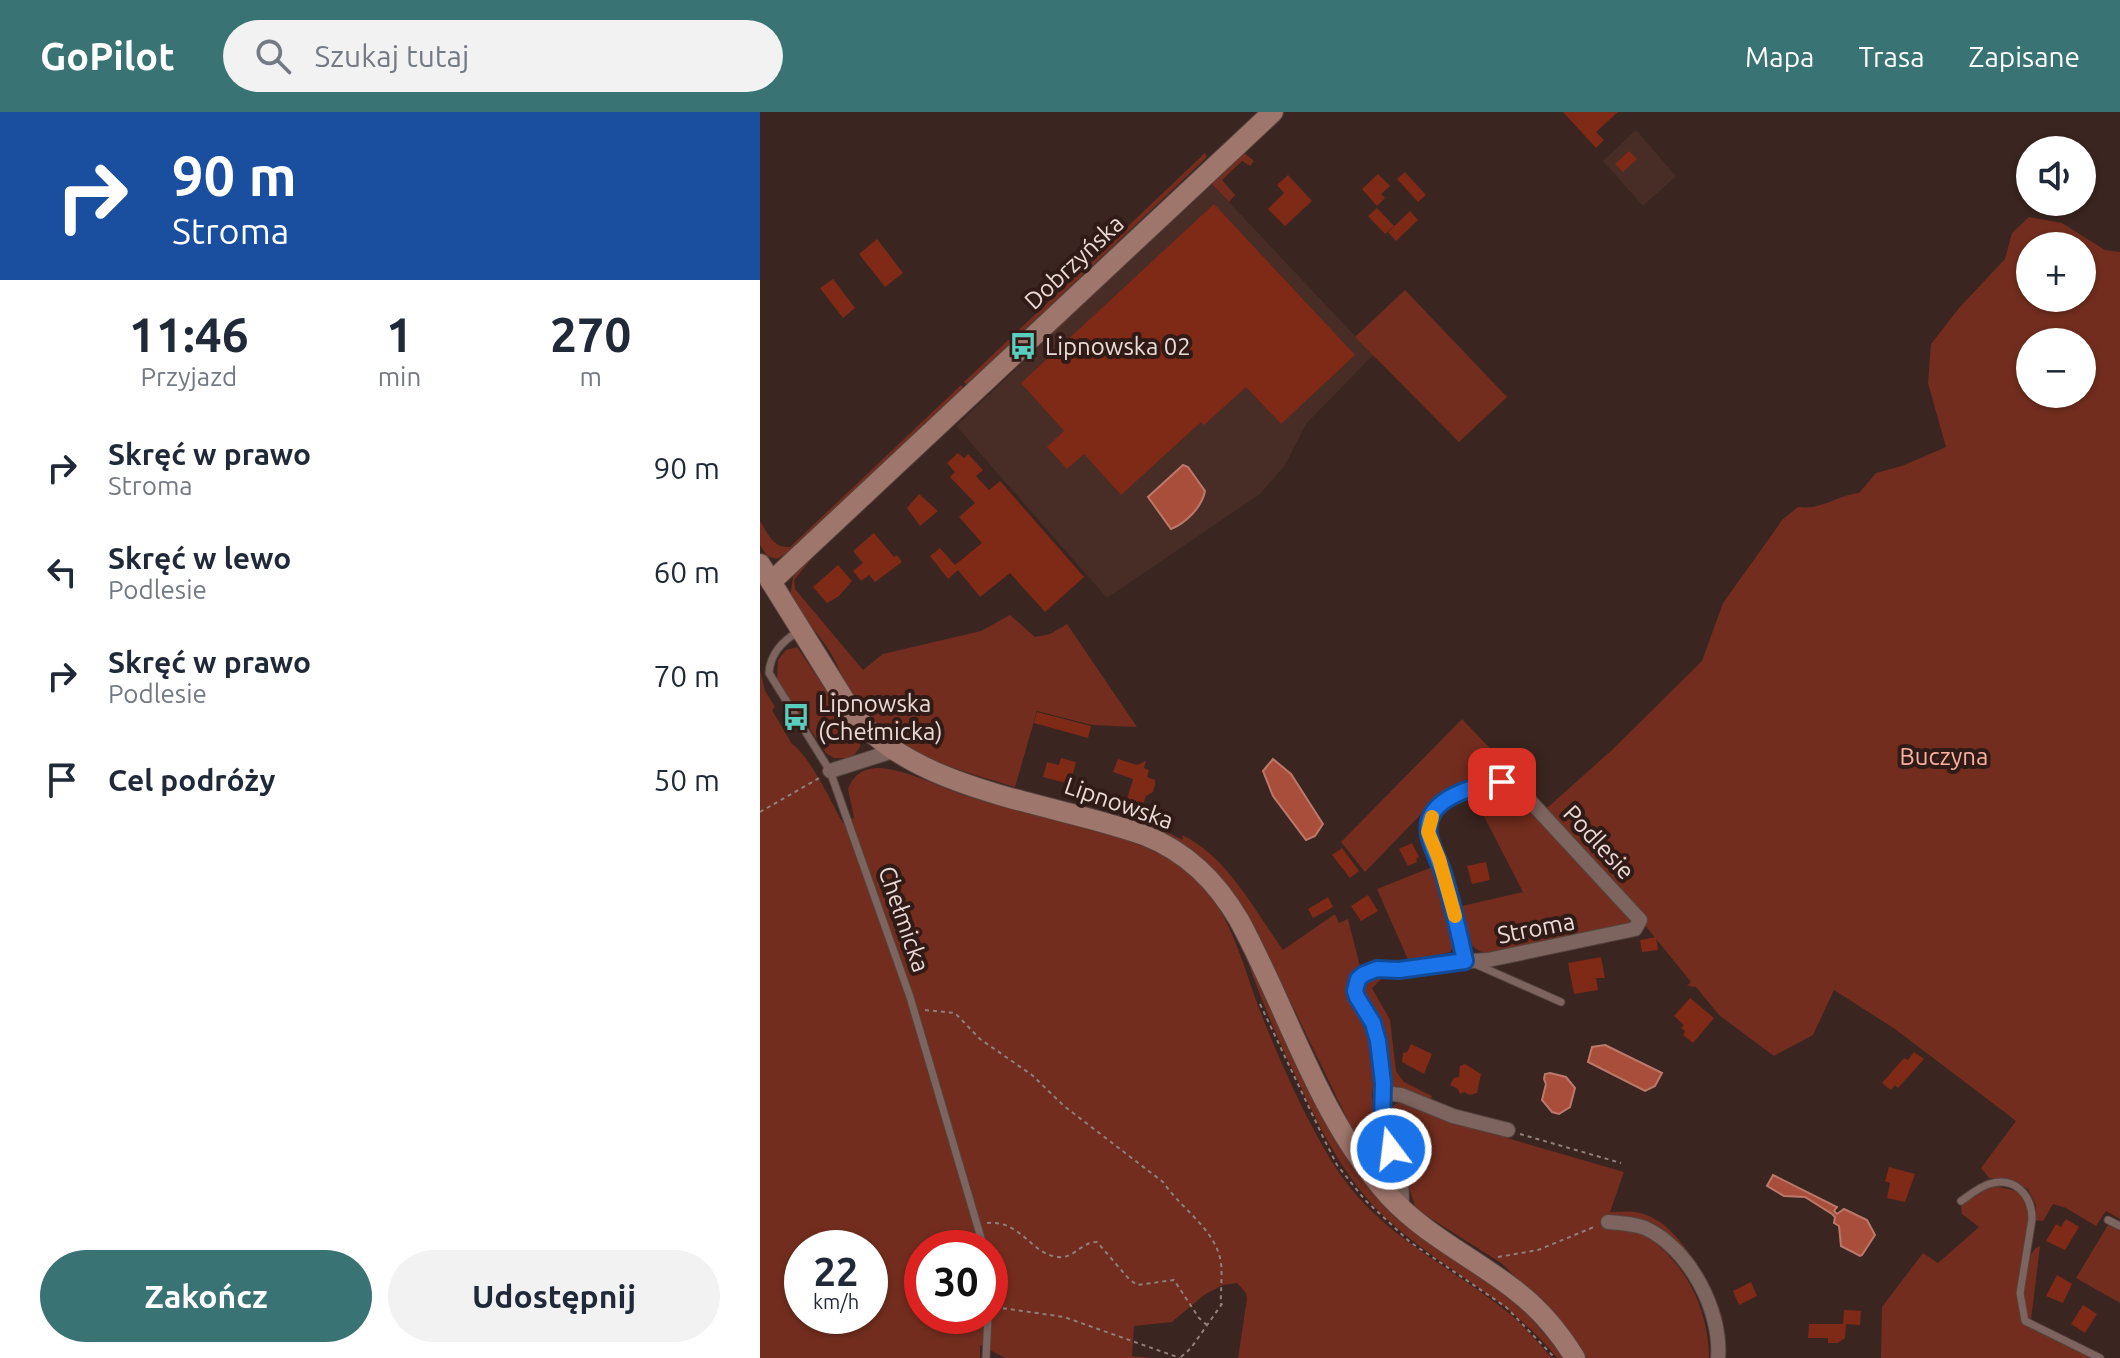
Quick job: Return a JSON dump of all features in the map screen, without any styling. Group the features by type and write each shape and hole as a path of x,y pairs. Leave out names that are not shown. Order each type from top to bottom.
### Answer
{"main road":[{"name":"Dobrzyńska","path":"764,578 1273,112"},
{"name":"Lipnowska","path":"764,578 801,629 852,712 869,732 893,751 929,770 979,787 1144,835 1169,846 1191,861 1221,893 1239,920 1319,1088 1349,1144 1369,1172 1402,1208 1528,1301 1552,1325 1575,1358"}],"street":[{"path":"830,771 893,751"},
{"name":"Podlesie","path":"1465,961 1439,859 1428,832 1429,825 1431,818 1451,795 1494,783 1511,784 1518,788 1638,916 1638,925 1627,931"},
{"name":"Stroma","path":"1402,1208 1401,1171 1382,1127 1378,1041 1373,1023 1355,991 1358,979 1377,969 1399,970 1520,954 1627,931"},
{"path":"1382,1093 1416,1100 1453,1116 1508,1130"},
{"path":"1608,1222 1631,1223 1648,1229 1678,1254 1699,1284 1714,1316 1718,1332 1718,1358"}],"lane":[{"name":"Chełmicka","path":"801,629 788,638 774,655 769,673 830,771 913,1009 977,1230"},
{"path":"1465,961 1561,1002"},
{"path":"1961,1201 1981,1187 1997,1182 2012,1184 2027,1194 2032,1219 2020,1303 2028,1324 2100,1358"},
{"path":"2108,1220 2120,1226"},
{"path":"986,1358 987,1334"}],"path":[{"path":"760,812 830,771"},
{"path":"1260,1002 1337,1165 1365,1200 1410,1242 1506,1307 1554,1358"},
{"path":"913,1009 955,1013 980,1039 1032,1075 1064,1106 1163,1182 1201,1226 1219,1253 1221,1306"},
{"path":"1508,1130 1621,1163"},
{"path":"976,1226 999,1222 1012,1227 1051,1256 1061,1258 1068,1258 1087,1242 1097,1242 1137,1285 1174,1280 1207,1325"},
{"path":"1499,1257 1538,1250 1608,1222"},
{"path":"1008,1309 1064,1317 1180,1358 1224,1301"}],"shaded area":[{"path":"1636,130 1676,176 1643,206 1603,161"},
{"path":"1211,183 1373,355 1306,424 1285,465 1260,494 1107,598 956,426"},
{"path":"1183,465 1188,467 1205,491 1201,503 1192,514 1171,529 1148,497"},
{"path":"1273,759 1291,774 1323,824 1315,836 1306,840 1273,796 1263,771"},
{"path":"1605,1045 1662,1073 1655,1086 1645,1091 1588,1062 1592,1047"},
{"path":"1545,1074 1566,1077 1575,1088 1570,1107 1559,1114 1552,1112 1542,1100"},
{"path":"1773,1175 1837,1207 1834,1211 1837,1214 1844,1209 1867,1220 1875,1235 1862,1255 1841,1246 1839,1226 1834,1223 1832,1214 1805,1197 1784,1196 1767,1186"}],"green space":[{"path":"1241,150 1254,161 1250,166 1242,161 1222,180 1235,195 1229,202 1211,183 1053,334 1049,330"},
{"path":"1205,153 1207,157 967,385 964,382"},
{"name":"Buczyna","path":"2029,217 2062,223 2076,232 2016,232 2016,312 2096,312 2096,244 2105,250 2120,252 2120,1219 2106,1211 2096,1226 2053,1204 2043,1221 2035,1220 2036,1205 2028,1189 2009,1180 1989,1178 1981,1168 2016,1121 1895,1029 1834,990 1813,1035 1774,1056 1719,1015 1696,987 1687,986 1691,982 1644,924 1483,953 1472,946 1462,906 1523,892 1474,797 1456,801 1439,818 1428,807 1365,872 1341,842 1462,719 1547,808 1613,749 1702,661 1723,603 1783,519 1798,507 1822,505 1859,493 1876,473 1902,466 1946,447 1928,383 1931,344 1959,308 2005,259 2012,233"},
{"path":"1405,290 1507,397 1459,442 1355,337"},
{"path":"961,385 964,388 792,550 777,559 767,556 760,545 760,521 775,543 790,547"},
{"path":"811,555 813,557 794,580 795,589 863,670 883,654 981,631 1010,615 1035,637 1050,634 1067,624 1137,727 1092,725 1037,711 1015,787 951,767 909,749 873,724 858,707 830,652 790,597 793,577"},
{"path":"797,647 860,740 860,747 852,758 834,758 826,753 777,680 778,660 786,650"},
{"path":"760,670 765,691 775,707 772,710 792,744 813,769 843,823 854,818 848,789 853,779 869,769 891,769 966,796 1120,837 1176,863 1197,880 1210,895 1230,929 1295,1093 1322,1146 1350,1187 1391,1229 1510,1314 1552,1358 1238,1358 1247,1299 1237,1283 1223,1285 1204,1295 1172,1322 1134,1326 1132,1356 1152,1358 1005,1358 980,1345 980,1358 760,1358"},
{"path":"1150,824 1183,840 1182,835 1213,857 1239,886 1283,950 1335,914 1339,923 1348,919 1360,967 1350,979 1348,994 1367,1025 1375,1081 1372,1094 1375,1124 1395,1177 1394,1184 1357,1139 1234,893 1192,849 1149,827"},
{"path":"1437,865 1456,943 1450,952 1409,962 1377,889"},
{"path":"1240,939 1337,1143 1357,1172 1417,1234 1491,1284 1526,1312 1564,1358 1557,1358 1500,1303 1396,1227 1364,1195 1339,1160 1307,1101 1266,1011"},
{"path":"1383,974 1372,988 1390,1020 1396,1071 1404,1082 1432,1096 1430,1101 1389,1089 1379,1022 1364,994 1367,980"},
{"path":"1400,1102 1445,1120 1624,1172 1610,1212 1635,1212 1665,1226 1690,1254 1723,1318 1720,1319 1678,1249 1636,1229 1667,1254 1690,1284 1704,1319 1709,1358 1587,1358 1546,1306 1501,1263 1416,1209 1389,1127 1389,1107"},
{"path":"1995,1186 2021,1192 2027,1208 2027,1241 2019,1291 2023,1324 2096,1358 1881,1358 1882,1307 1923,1253 1938,1263 1979,1227 1962,1214 1961,1205"},
{"path":"2108,1225 2120,1231 2120,1303 2076,1278"},
{"path":"2040,1246 2031,1320 2025,1310 2023,1289 2030,1257"}],"building":[{"path":"1563,112 1618,112 1596,132 1604,140 1596,148"},
{"path":"1629,151 1637,159 1623,172 1615,164"},
{"path":"1405,172 1426,195 1418,202 1397,179"},
{"path":"1378,174 1390,186 1381,194 1385,198 1377,206 1362,189"},
{"path":"1288,175 1312,201 1285,226 1268,209 1284,193 1277,185"},
{"path":"1214,204 1355,355 1281,424 1246,387 1204,425 1201,422 1121,495 1084,454 1067,469 1047,447 1064,431 1021,383"},
{"path":"1377,208 1394,226 1385,234 1368,216"},
{"path":"1410,211 1418,220 1396,241 1388,232"},
{"path":"877,239 903,273 885,287 859,254"},
{"path":"833,279 855,308 843,318 820,288"},
{"path":"958,453 964,458 968,454 983,470 976,476 989,490 1000,481 1084,577 1045,612 1010,573 980,597 958,570 948,579 930,556 940,548 955,565 982,543 959,517 975,503 950,477 955,472 947,463"},
{"path":"919,494 938,511 920,526 907,508"},
{"path":"874,533 902,562 875,582 869,575 861,581 853,571 863,563 853,551"},
{"path":"838,565 852,581 839,596 827,603 813,587"},
{"path":"1037,712 1091,726 1088,738 1034,723"},
{"path":"1061,758 1076,762 1070,784 1043,777 1047,762 1059,765"},
{"path":"1118,759 1137,765 1146,761 1144,768 1149,770 1147,777 1155,780 1155,785 1143,804 1127,799 1133,779 1113,772"},
{"path":"1412,843 1419,857 1417,862 1408,866 1399,849"},
{"path":"1342,848 1359,871 1350,878 1332,855"},
{"path":"1486,862 1490,880 1472,884 1467,866"},
{"path":"1368,895 1378,911 1361,921 1351,906"},
{"path":"1328,897 1333,907 1313,918 1308,909"},
{"path":"1656,937 1658,950 1642,952 1640,940"},
{"path":"1601,957 1605,978 1596,978 1598,990 1574,994 1568,963"},
{"path":"1690,998 1714,1018 1693,1043 1683,1035 1685,1031 1681,1028 1684,1025 1674,1016"},
{"path":"1411,1044 1432,1054 1424,1074 1402,1062 1403,1053"},
{"path":"1914,1052 1924,1059 1898,1088 1895,1085 1891,1090 1882,1083 1904,1058 1908,1060"},
{"path":"1465,1064 1481,1074 1477,1093 1470,1095 1460,1094 1450,1085 1454,1078 1459,1077 1460,1066"},
{"path":"1889,1167 1915,1174 1905,1202 1887,1198 1890,1183 1885,1181"},
{"path":"2066,1219 2079,1227 2065,1250 2046,1241 2056,1224 2061,1227"},
{"path":"2057,1275 2072,1284 2063,1303 2046,1296"},
{"path":"1751,1282 1757,1296 1739,1305 1733,1291"},
{"path":"2083,1305 2097,1314 2085,1333 2071,1324"},
{"path":"1844,1310 1861,1311 1860,1325 1846,1324 1845,1338 1838,1343 1828,1343 1828,1338 1808,1338 1809,1324 1843,1324"}],"slow traffic":[{"path":"1432,817 1428,832 1455,916"}],"place":[{"name":"Lipnowska 02","path":"1023,346"},
{"name":"Lipnowska (Chełmicka)","path":"796,717"}],"route":[{"path":"1391,1149 1382,1127 1383,1083 1378,1041 1373,1023 1355,991 1358,979 1377,969 1399,970 1465,961 1439,859 1430,840 1429,825 1431,818 1451,795 1502,782"}]}
